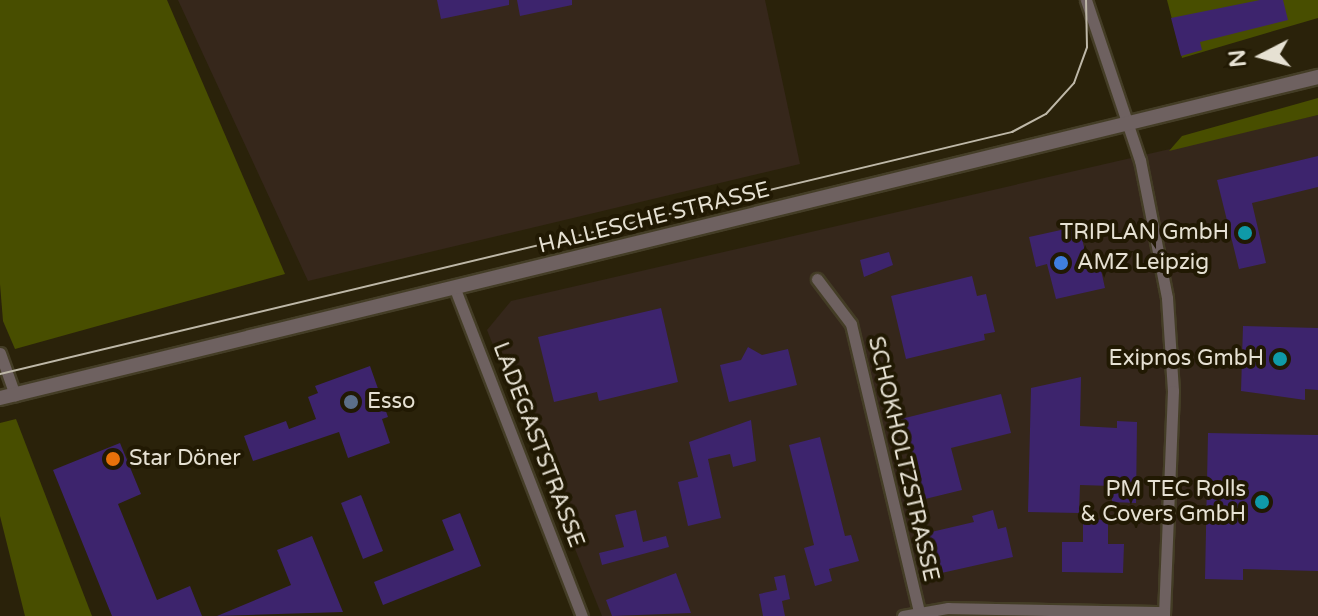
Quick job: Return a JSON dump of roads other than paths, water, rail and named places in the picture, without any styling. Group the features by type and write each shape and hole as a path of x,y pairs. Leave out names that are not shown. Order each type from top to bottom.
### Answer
{"street":[{"path":"903,616 919,612 999,608 1164,614 1173,391 1169,311 1153,213 1129,127 1086,0"},
{"name":"HALLESCHE STRASSE","path":"7,396 1129,127 1318,77"},
{"name":"SCHOKHOLTZSTRASSE","path":"817,279 851,324 919,612"},
{"name":"LADEGASTSTRASSE","path":"455,289 582,616"},
{"path":"0,353 7,396"}],"tram line":[{"path":"0,374 1012,132 1046,114 1074,83 1087,47 1086,0"}],"place":[{"name":"TRIPLAN GmbH","path":"1245,233"},
{"name":"AMZ Leipzig","path":"1061,263"},
{"name":"Exipnos GmbH","path":"1280,359"},
{"name":"Esso","path":"351,402"},
{"name":"Star Döner","path":"113,459"},
{"name":"PM TEC Rolls & Covers GmbH","path":"1262,502"}]}
